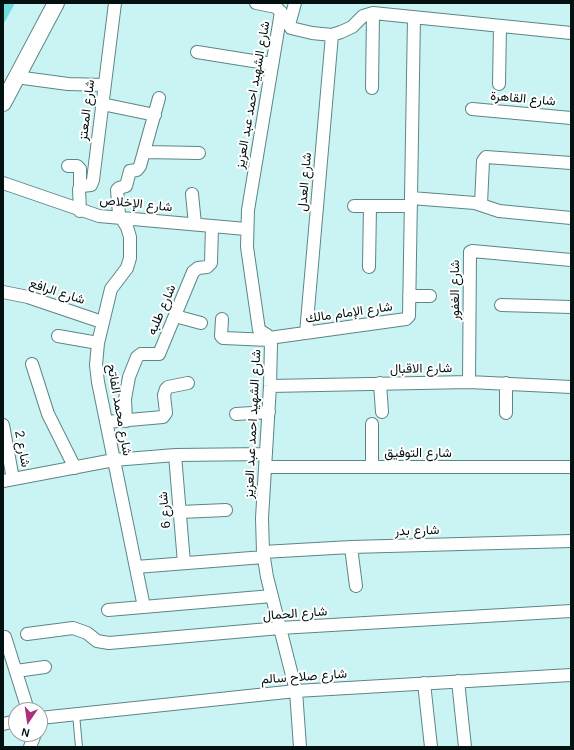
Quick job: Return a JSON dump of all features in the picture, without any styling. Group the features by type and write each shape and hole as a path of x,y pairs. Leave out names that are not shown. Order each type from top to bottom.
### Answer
{"street":[{"path":"3,103 56,3"},
{"name":"شارع المعتز","path":"80,188 88,186 92,182 115,3"},
{"path":"256,3 276,7 282,12 293,29 332,35 352,27 363,16 378,10 414,17 571,33"},
{"path":"289,25 294,3"},
{"path":"372,88 378,10"},
{"name":"شارع الشهيد احمد عبد العزيز","path":"282,12 272,64 246,229 247,247 259,330 270,339 269,412 262,518 263,555 296,691 300,747"},
{"name":"شارع الإمام مالك","path":"222,319 221,336 223,338 270,339 406,319 409,315 414,17"},
{"path":"499,84 500,26"},
{"name":"شارع العدل","path":"306,333 332,35"},
{"path":"197,52 272,64"},
{"path":"16,77 68,84 104,85"},
{"name":"شارع محمد الفاتح","path":"144,607 106,422 96,365 102,322 111,289 127,268 130,258 130,237 118,210 117,190 126,186 130,171 137,170 140,166 159,98"},
{"path":"102,104 155,115"},
{"name":"شارع القاهرة","path":"472,109 571,118"},
{"path":"145,152 199,153"},
{"path":"481,204 484,161 486,157 571,163"},
{"path":"68,166 77,166 80,169 80,210"},
{"name":"شارع الإخلاص","path":"3,183 99,216 246,229"},
{"path":"192,194 195,224"},
{"path":"354,206 411,202 481,204 499,211 571,218"},
{"path":"369,267 370,206"},
{"name":"شارع طلبه","path":"126,420 125,399 129,377 137,357 141,354 159,354 193,272 198,268 207,267 211,263 212,226"},
{"name":"شارع الغفور","path":"470,382 470,252 571,260"},
{"name":"شارع الرافع","path":"3,292 28,297 102,322"},
{"path":"409,296 430,296"},
{"path":"501,305 571,307"},
{"path":"175,316 201,323"},
{"path":"58,336 98,343"},
{"path":"32,364 48,414 75,468"},
{"name":"شارع الاقبال","path":"270,386 470,382 571,387"},
{"path":"506,383 506,413"},
{"path":"106,422 163,417 166,413 164,395 166,389 168,387 188,384"},
{"path":"380,384 382,412"},
{"path":"236,414 269,412"},
{"path":"372,424 372,467"},
{"name":"شارع 2","path":"3,425 8,480"},
{"path":"8,480 114,460 175,455 266,454"},
{"name":"شارع 6","path":"175,455 184,563"},
{"name":"شارع التوفيق","path":"266,467 571,467"},
{"path":"180,512 226,510"},
{"name":"شارع بدر","path":"136,567 351,547 571,540"},
{"path":"351,547 356,586"},
{"path":"108,610 272,596"},
{"name":"شارع الحمال","path":"26,634 73,628 86,633 96,641 109,643 280,628 571,611"},
{"path":"5,636 26,702"},
{"path":"16,671 45,667"},
{"name":"شارع صلاح سالم","path":"48,719 76,714 296,691 571,675"},
{"path":"458,681 465,747"},
{"path":"424,683 430,747"}],"lane":[{"path":"76,714 79,747"}],"water":[{"path":"3,3 13,3 14,5 3,25"}]}
